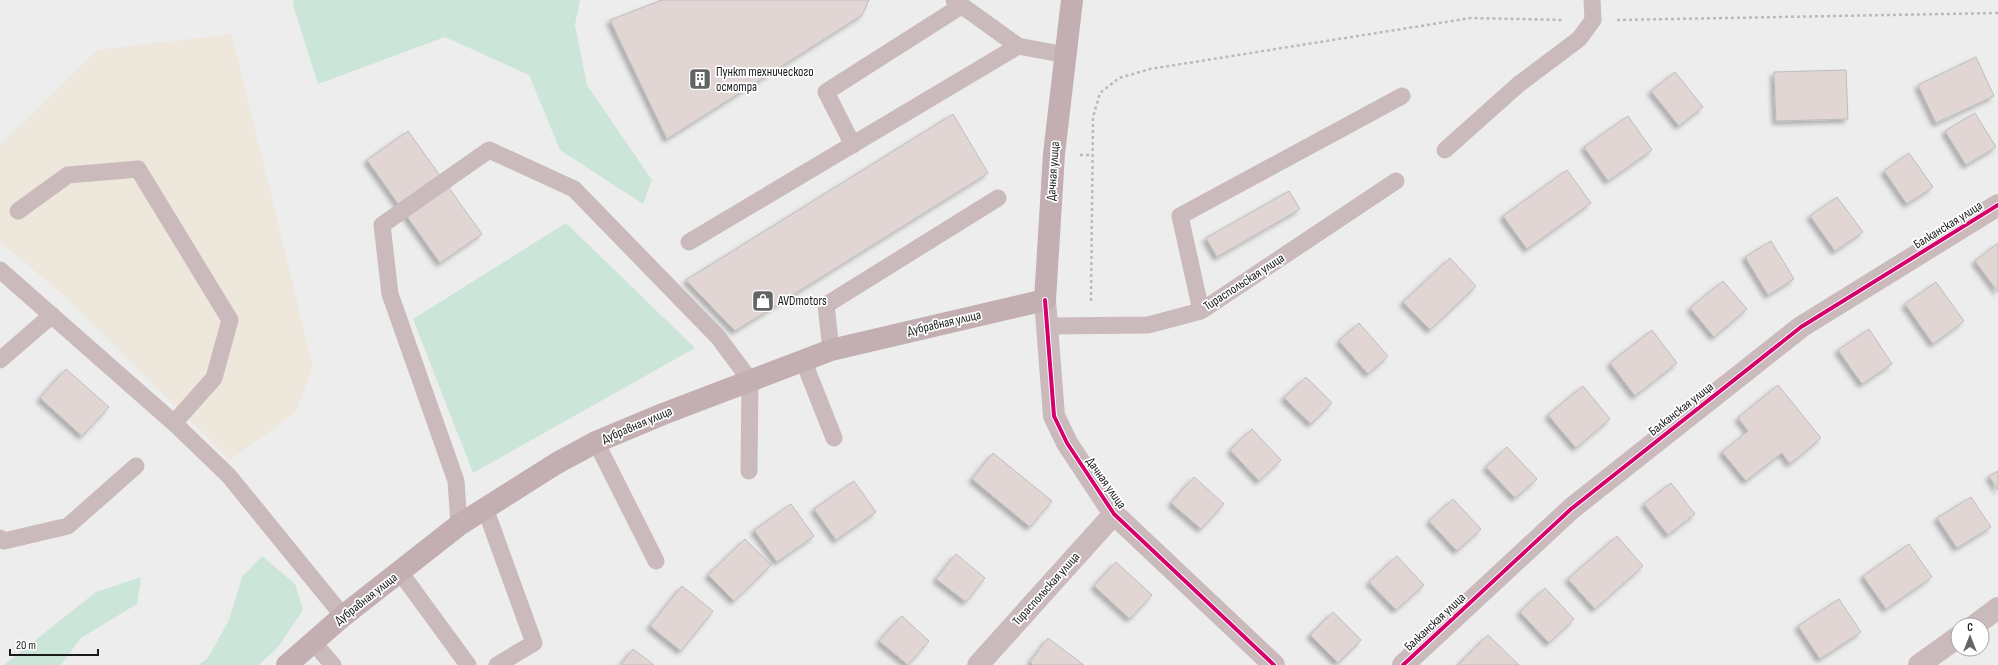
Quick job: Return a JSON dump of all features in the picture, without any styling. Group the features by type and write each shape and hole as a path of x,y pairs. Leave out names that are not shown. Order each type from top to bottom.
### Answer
{"main road":[{"name":"Дачная улица","path":"1044,300 1054,154 1072,0"},
{"name":"Дубравная улица","path":"287,665 343,616 459,524 557,463 596,442 663,414 831,350 1044,300"}],"street":[{"name":"Балканская улица","path":"1403,665 1571,509 1801,327 1998,205"},
{"name":"Дачная улица","path":"1044,300 1054,416 1067,443 1114,514 1274,665"},
{"name":"Тираспольская улица","path":"978,665 1114,514"},
{"path":"1986,617 1998,608"},
{"path":"1919,665 1950,643"}],"lane":[{"path":"1445,150 1519,84 1579,39 1593,20 1592,0"},
{"path":"853,145 826,92 958,3 1018,46 1066,55"},
{"path":"689,242 1018,46"},
{"path":"1201,311 1180,216 1402,96"},
{"path":"459,524 456,481 390,294 382,225 489,150 574,189 718,337 750,380 749,471"},
{"path":"18,211 68,175 138,169 230,320 214,378 174,423"},
{"name":"Тираспольская улица","path":"1047,326 1148,325 1201,311 1396,181"},
{"path":"831,350 826,305 998,198"},
{"path":"0,270 174,423 228,476 343,616"},
{"path":"0,360 52,315"},
{"path":"803,360 834,438"},
{"path":"596,442 656,561"},
{"path":"0,538 4,541 68,526 136,466"},
{"path":"485,508 534,642 497,665"},
{"path":"400,572 468,665"},
{"path":"314,642 333,665"}],"path":[{"path":"1091,325 1093,117 1100,93 1119,78 1150,69"}],"shaded area":[{"path":"232,34 313,367 296,412 230,460 59,291 0,242 0,145 97,50"}],"green space":[{"path":"293,0 580,0 575,25 587,85 652,180 643,204 560,150 529,75 445,37 318,84 294,8"},
{"path":"566,223 695,348 473,473 413,319"},
{"path":"262,556 295,584 303,610 278,647 259,665 198,665 208,658 229,620 242,577"},
{"path":"141,577 137,604 81,638 61,665 4,665 96,592"}],"building":[{"name":"Пункт технического осмотра","path":"662,0 869,0 862,15 667,139 610,20"},
{"path":"1976,57 1994,96 1936,123 1918,85"},
{"path":"1846,70 1848,119 1776,121 1774,72"},
{"path":"1675,72 1703,107 1679,126 1651,91"},
{"path":"1975,113 1996,147 1966,165 1945,131"},
{"path":"953,114 988,173 735,331 686,280"},
{"path":"1628,116 1652,150 1608,181 1584,147"},
{"path":"408,131 482,234 440,263 367,160"},
{"path":"1909,153 1933,187 1907,204 1884,171"},
{"path":"1567,170 1591,203 1527,249 1503,216"},
{"path":"1289,191 1300,209 1217,257 1206,238"},
{"path":"1837,197 1863,232 1835,251 1810,216"},
{"path":"1771,241 1794,279 1768,295 1745,257"},
{"path":"1998,243 1998,292 1975,261"},
{"path":"1450,258 1476,286 1430,330 1403,302"},
{"path":"1723,281 1747,309 1714,337 1690,308"},
{"path":"1936,282 1964,321 1933,344 1905,304"},
{"path":"1359,323 1388,356 1368,374 1339,341"},
{"path":"1869,329 1892,364 1862,384 1838,350"},
{"path":"1652,330 1677,363 1635,396 1610,363"},
{"path":"66,369 109,407 82,436 40,398"},
{"path":"1306,377 1332,403 1311,424 1284,398"},
{"path":"1778,385 1821,438 1790,464 1782,453 1746,481 1722,452 1748,431 1738,418"},
{"path":"1583,386 1610,419 1576,448 1548,415"},
{"path":"1252,429 1281,460 1259,481 1230,450"},
{"path":"1507,447 1537,479 1515,498 1486,467"},
{"path":"993,453 1052,501 1030,527 972,479"},
{"path":"1998,471 1998,490 1989,476"},
{"path":"1194,477 1224,504 1201,529 1171,503"},
{"path":"854,481 876,512 836,540 814,509"},
{"path":"1671,483 1695,514 1668,535 1644,504"},
{"path":"1971,497 1991,527 1957,548 1937,518"},
{"path":"1453,499 1481,529 1457,551 1429,521"},
{"path":"791,504 814,536 777,562 754,530"},
{"path":"1617,536 1643,566 1595,609 1568,579"},
{"path":"745,539 771,565 734,601 708,575"},
{"path":"1909,544 1932,577 1886,609 1863,576"},
{"path":"956,554 985,578 966,602 936,579"},
{"path":"1397,556 1424,585 1396,610 1369,582"},
{"path":"1116,562 1152,595 1130,619 1094,586"},
{"path":"682,586 713,611 681,651 650,626"},
{"path":"1545,588 1574,619 1549,643 1520,612"},
{"path":"1839,599 1861,632 1820,659 1798,626"},
{"path":"1333,612 1361,640 1338,663 1310,635"},
{"path":"902,616 929,641 908,665 879,641"},
{"path":"1488,635 1519,665 1458,665"},
{"path":"1048,638 1084,665 1033,665 1030,662"},
{"path":"633,649 654,665 621,665"}],"cycle path":[{"path":"1403,665 1571,509 1801,327 1998,205"},
{"path":"1045,300 1054,416 1067,443 1114,514 1274,665"}],"place":[{"name":"Пункт технического осмотра","path":"700,79"},
{"name":"AVDmotors","path":"763,301"}]}
